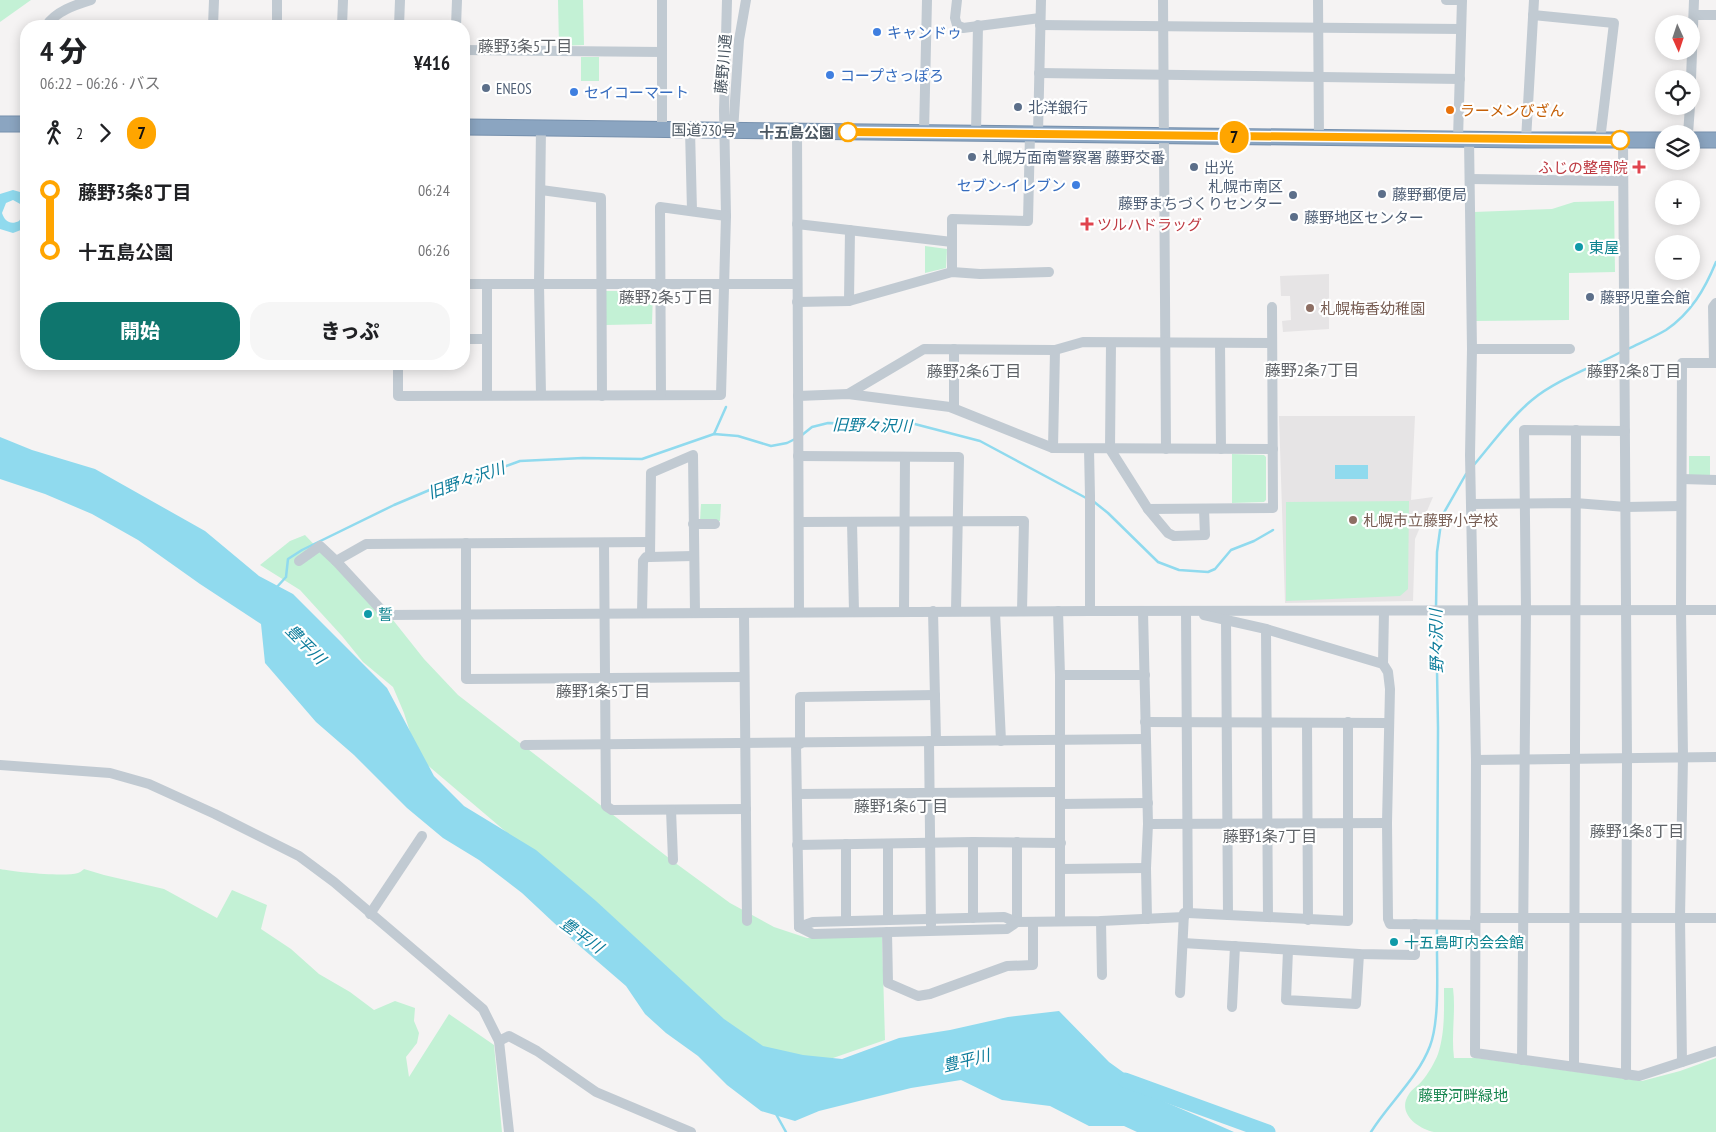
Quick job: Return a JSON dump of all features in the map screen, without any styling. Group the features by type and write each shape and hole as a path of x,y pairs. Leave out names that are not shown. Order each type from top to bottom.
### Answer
{"highway":[{"path":"0,124 20,124"},
{"name":"国道230号","path":"470,127 1319,138 1655,140"},
{"path":"1700,140 1716,140"}],"street":[{"path":"51,20 65,10 91,0"},
{"path":"213,20 214,0"},
{"path":"277,0 277,20"},
{"path":"342,20 343,0"},
{"path":"399,20 400,0"},
{"path":"456,0 456,20"},
{"path":"662,0 662,130"},
{"name":"藤野川通","path":"727,0 728,130"},
{"name":"藤野川通","path":"728,130 746,0"},
{"path":"924,133 927,0"},
{"path":"957,0 955,18 957,25 963,28 978,25 1040,21 1318,28 1461,29"},
{"path":"952,272 952,219 1028,221 1039,73 1041,0"},
{"path":"1163,0 1166,449"},
{"path":"1318,0 1319,138"},
{"path":"1446,0 1462,0 1460,79 1464,139 1470,179 1472,349 1470,455 1476,760 1476,1053 1638,1076 1716,1051"},
{"path":"1526,140 1534,0"},
{"path":"1694,0 1694,15"},
{"path":"1533,15 1614,23 1600,140"},
{"path":"1700,15 1716,15"},
{"path":"976,133 978,25"},
{"path":"470,50 662,52"},
{"path":"1039,73 1460,79"},
{"path":"541,128 539,284 541,395"},
{"path":"690,130 692,211"},
{"path":"398,370 398,396 721,395 728,130"},
{"path":"797,131 799,612"},
{"path":"1623,140 1627,759 1626,1075"},
{"path":"1470,179 1623,181"},
{"path":"541,190 600,198 602,396"},
{"path":"661,395 660,206 726,216"},
{"path":"797,224 952,242"},
{"path":"849,302 850,230"},
{"path":"797,302 849,302 952,272 980,274 1049,272"},
{"path":"470,284 797,284"},
{"path":"487,285 487,395"},
{"path":"1682,1062 1680,918 1683,757 1681,610 1682,363 1715,363 1713,307 1716,303"},
{"path":"1148,509 1273,508 1272,308"},
{"path":"470,339 487,339"},
{"path":"848,394 924,349 1055,350 1083,342 1165,344 1272,343"},
{"path":"1111,343 1110,449 1148,509 1168,533 1174,536 1205,535 1204,509"},
{"path":"1220,343 1221,449"},
{"path":"954,349 954,408"},
{"path":"1472,349 1570,349"},
{"path":"1053,448 1055,350"},
{"path":"798,396 848,394 954,408 1053,448 1272,449"},
{"path":"1522,1060 1526,609 1524,430 1625,431"},
{"path":"1574,1066 1576,430"},
{"path":"1089,448 1090,611"},
{"path":"650,557 650,473 693,455 695,613"},
{"path":"798,456 959,457 956,611"},
{"path":"904,612 905,457"},
{"path":"1682,479 1716,480"},
{"path":"1472,504 1575,503 1626,507 1681,506"},
{"path":"799,522 1024,521 1022,611"},
{"path":"852,522 854,612"},
{"path":"693,524 716,524"},
{"path":"336,561 366,544 650,542"},
{"path":"466,543 466,679 744,677"},
{"path":"604,543 606,806 612,810 746,809"},
{"path":"299,561 320,546 386,615 956,611 1716,610"},
{"path":"642,613 643,561 646,557 693,556"},
{"path":"1058,611 1060,675 1060,921"},
{"path":"1144,611 1145,739 1148,803 1147,919"},
{"path":"1186,611 1266,629 1383,664"},
{"path":"1180,994 1186,915 1188,824 1186,611"},
{"path":"1384,611 1383,664 1388,672 1390,689 1387,823 1388,919 1390,924 1443,924 1523,918 1716,918"},
{"path":"931,930 929,792 935,695 933,612"},
{"path":"995,612 1001,741"},
{"path":"744,613 747,921"},
{"path":"1226,619 1228,915"},
{"path":"1266,629 1268,917"},
{"path":"1060,675 1145,675"},
{"path":"799,927 797,794 800,697 935,695"},
{"path":"1145,722 1388,723"},
{"path":"799,927 813,922 1004,917 1017,922 1101,921 1186,915 1228,915 1348,921 1348,722"},
{"path":"1307,723 1306,824 1308,920"},
{"path":"524,746 1145,739"},
{"path":"1476,760 1716,757"},
{"path":"0,766 110,773 149,784 215,814 299,856 334,882 484,1009 500,1041 509,1132"},
{"path":"797,794 1060,792"},
{"path":"1060,804 1148,803"},
{"path":"671,810 672,860"},
{"path":"1148,824 1387,823"},
{"path":"370,914 422,836"},
{"path":"797,846 973,842 1060,843"},
{"path":"973,842 973,918"},
{"path":"1017,842 1017,922"},
{"path":"846,844 846,921"},
{"path":"888,844 888,920"},
{"path":"1060,869 1146,868"},
{"path":"1101,921 1102,975"},
{"path":"799,927 813,934 1007,929 1017,922"},
{"path":"887,932 888,983 918,996 930,994 1007,966 1033,965 1033,922"},
{"path":"1183,943 1359,954 1415,955 1418,924"},
{"path":"1232,1007 1235,946"},
{"path":"1288,950 1286,1000 1356,1004 1359,954"},
{"path":"500,1041 509,1036 537,1051 596,1092 690,1132"}],"shaded area":[{"name":"札幌梅香幼稚園","path":"1329,274 1329,329 1283,332 1282,321 1291,320 1290,296 1281,296 1280,276"},
{"name":"札幌市立藤野小学校","path":"1279,416 1415,416 1411,500 1433,497 1415,539 1413,601 1285,603"}],"green space":[{"path":"0,0 31,0 0,22"},
{"path":"558,0 583,0 584,45 559,46"},
{"path":"581,57 599,57 599,81 581,81"},
{"path":"1614,201 1615,272 1569,273 1569,320 1475,321 1474,212 1552,209 1574,202"},
{"path":"925,246 947,249 946,268 925,273"},
{"path":"606,291 653,291 652,324 606,325"},
{"path":"1232,454 1264,455 1266,457 1266,500 1264,502 1232,503"},
{"path":"1689,456 1710,456 1710,475 1689,475"},
{"path":"1409,501 1408,589 1400,596 1286,601 1286,502"},
{"path":"701,504 721,504 720,521 700,521"},
{"path":"305,535 378,612 393,620 424,659 458,695 730,903 774,927 807,938 882,936 885,1040 833,1058 791,1063 756,1054 553,872 418,757 404,713 393,687 363,662 300,590 260,565 290,541"},
{"path":"0,869 28,873 71,874 78,873 84,869 164,889 217,918 232,890 267,905 261,929 291,949 319,974 350,992 374,1010 395,1001 415,1008 414,1021 419,1033 417,1043 406,1057 409,1077 449,1014 494,1045 502,1132 0,1132"},
{"name":"藤野河畔緑地","path":"1444,988 1453,988 1454,1058 1477,1058 1642,1081 1680,1071 1716,1058 1716,1132 1434,1132 1416,1124 1407,1114 1405,1108 1406,1101 1410,1092 1427,1075 1438,1054 1443,1030"}],"water":[{"path":"13,190 20,192 20,204 13,200 6,203 2,213 5,219 11,223 20,220 20,230 13,233 0,229 0,194"},
{"path":"0,437 32,450 95,469 205,531 259,576 293,594 387,688 434,776 464,806 536,850 596,901 724,1019 763,1046 803,1055 842,1059 899,1038 950,1030 1008,1017 1059,1011 1109,1062 1163,1101 1234,1132 1137,1132 1124,1126 1089,1126 1050,1106 1002,1100 961,1080 911,1088 819,1111 795,1121 761,1111 727,1085 698,1056 666,1033 645,1014 626,986 522,893 479,860 443,838 407,808 354,755 316,722 265,663 261,624 138,540 92,514 45,494 0,479"},
{"path":"1335,465 1368,465 1368,479 1335,479"}],"waterway":[{"name":"野々沢川","path":"1628,349 1666,330 1683,316 1702,291 1716,262"},
{"name":"野々沢川","path":"1473,466 1509,423 1532,400 1563,380 1621,352"},
{"path":"714,434 726,407"},
{"name":"旧野々沢川","path":"802,435 812,427 828,423 883,424 907,422 980,441 1088,499"},
{"name":"旧野々沢川","path":"276,588 286,577 288,559 302,550 394,505 439,486 463,482 520,461 583,458 642,459 714,434 738,436 771,446 787,443 795,439"},
{"name":"野々沢川","path":"1436,607 1437,552 1442,516 1466,474"},
{"name":"旧野々沢川","path":"1093,501 1108,513 1158,562 1179,570 1208,572 1215,569 1231,550 1254,541 1273,530"},
{"name":"野々沢川","path":"1436,612 1438,728 1437,922"},
{"name":"野々沢川","path":"1371,1132 1411,1080 1430,1046 1436,1020 1437,1004 1437,927"},
{"name":"豊平川","path":"1125,1080 1268,1132"},
{"path":"776,1114 786,1132"}],"bus line":[{"name":"7","path":"848,132 1620,140"}],"place":[{"name":"キャンドゥ","path":"877,32"},
{"name":"コープさっぽろ","path":"830,75"},
{"name":"ENEOS","path":"486,88"},
{"name":"セイコーマート","path":"574,92"},
{"name":"北洋銀行","path":"1018,107"},
{"name":"ラーメンびざん","path":"1450,110"},
{"name":"十五島公園","path":"848,132"},
{"name":"札幌方面南警察署 藤野交番","path":"972,157"},
{"name":"出光","path":"1194,167"},
{"name":"ふじの整骨院","path":"1639,167"},
{"name":"セブン-イレブン","path":"1076,185"},
{"name":"藤野郵便局","path":"1382,194"},
{"name":"札幌市南区 藤野まちづくりセンター","path":"1293,195"},
{"name":"藤野地区センター","path":"1294,217"},
{"name":"ツルハドラッグ","path":"1087,224"},
{"name":"東屋","path":"1579,247"},
{"name":"藤野児童会館","path":"1590,297"},
{"name":"札幌梅香幼稚園","path":"1310,308"},
{"name":"札幌市立藤野小学校","path":"1353,520"},
{"name":"誓","path":"368,614"},
{"name":"十五島町内会会館","path":"1394,942"}],"district":[{"name":"藤野3条5丁目","path":"525,46"},
{"name":"藤野2条5丁目","path":"666,297"},
{"name":"藤野2条7丁目","path":"1312,370"},
{"name":"藤野2条6丁目","path":"974,371"},
{"name":"藤野2条8丁目","path":"1634,371"},
{"name":"藤野1条5丁目","path":"603,691"},
{"name":"藤野1条6丁目","path":"901,806"},
{"name":"藤野1条8丁目","path":"1637,831"},
{"name":"藤野1条7丁目","path":"1270,836"}]}
